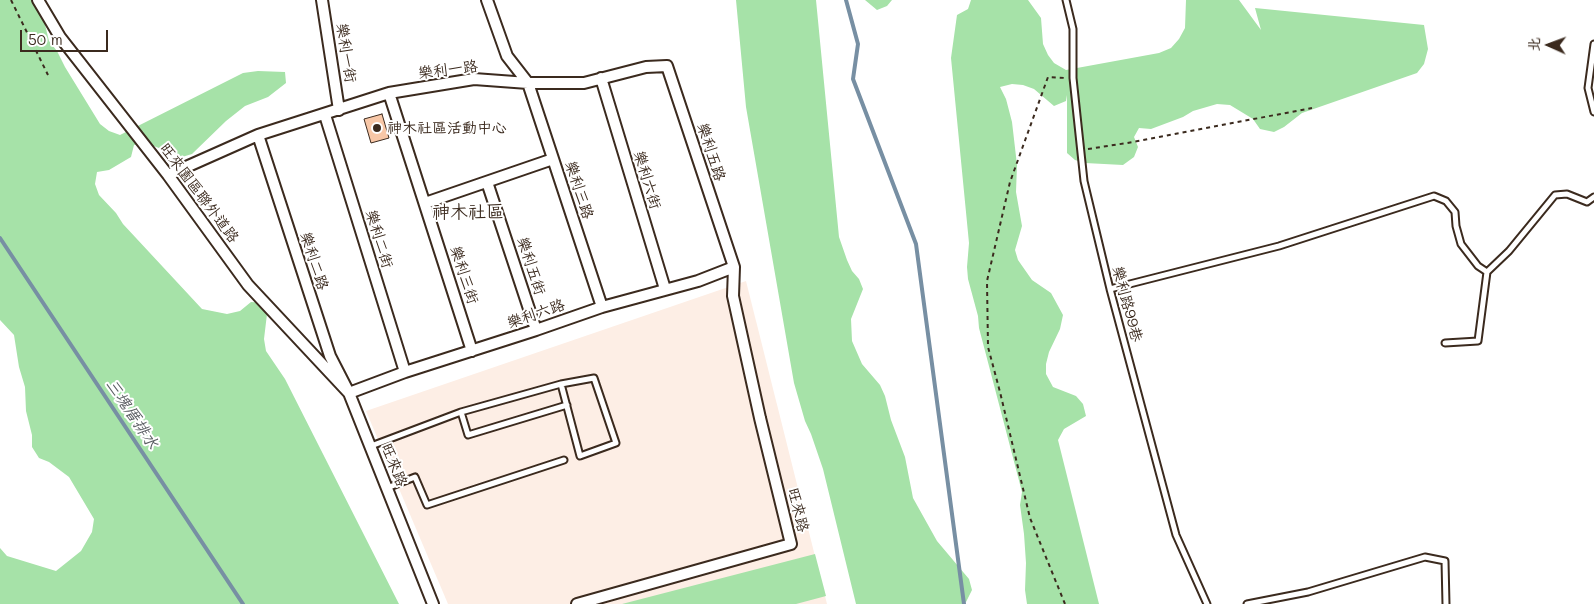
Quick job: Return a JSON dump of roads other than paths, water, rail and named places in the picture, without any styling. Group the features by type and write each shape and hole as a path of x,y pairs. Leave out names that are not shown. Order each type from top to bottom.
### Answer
{"street":[{"name":"旺來園區聯外道路","path":"38,0 60,36 168,175 248,285 350,393"},
{"name":"樂利一街","path":"322,0 340,110"},
{"name":"樂利三路","path":"487,0 507,56 528,83 602,307"},
{"name":"樂利五路","path":"646,67 667,66 734,267"},
{"name":"樂利一路","path":"168,175 258,135 389,93 474,79 528,83 584,82 646,67"},
{"name":"樂利六街","path":"601,78 665,289"},
{"name":"樂利三街","path":"389,93 472,351"},
{"name":"樂利二街","path":"325,115 405,372"},
{"name":"樂利二路","path":"258,135 330,356 350,393"},
{"path":"425,203 554,158"},
{"name":"樂利五街","path":"487,182 536,330"},
{"name":"樂利六路","path":"350,393 405,372 602,307 698,281 734,267"},
{"name":"旺來路","path":"577,604 791,544 733,296 734,267"},
{"name":"旺來路","path":"350,393 433,604"}],"lane":[{"name":"樂利路99巷","path":"1066,0 1073,29 1073,78 1084,181 1110,289 1176,535 1207,604"},
{"path":"1594,44 1588,88 1594,112"},
{"path":"1445,343 1478,341 1487,272 1509,251 1555,195 1567,194 1586,202 1594,197"},
{"path":"1110,289 1279,246 1434,196 1446,201 1455,212 1456,226 1461,244 1478,266 1487,272"},
{"path":"371,446 461,412 561,384 594,378 616,442 580,456 561,384"},
{"path":"461,412 468,435 567,405"},
{"path":"387,488 415,477 427,505 564,460"},
{"path":"1247,604 1308,592 1425,558 1445,561 1446,604"}],"waterway":[{"path":"846,0 858,44 853,79 916,244 964,604"},
{"name":"三塊厝排水","path":"0,238 243,604"}],"place":[{"name":"神木社區活動中心","path":"377,128"}],"district":[{"name":"神木社區","path":"468,212"}]}
